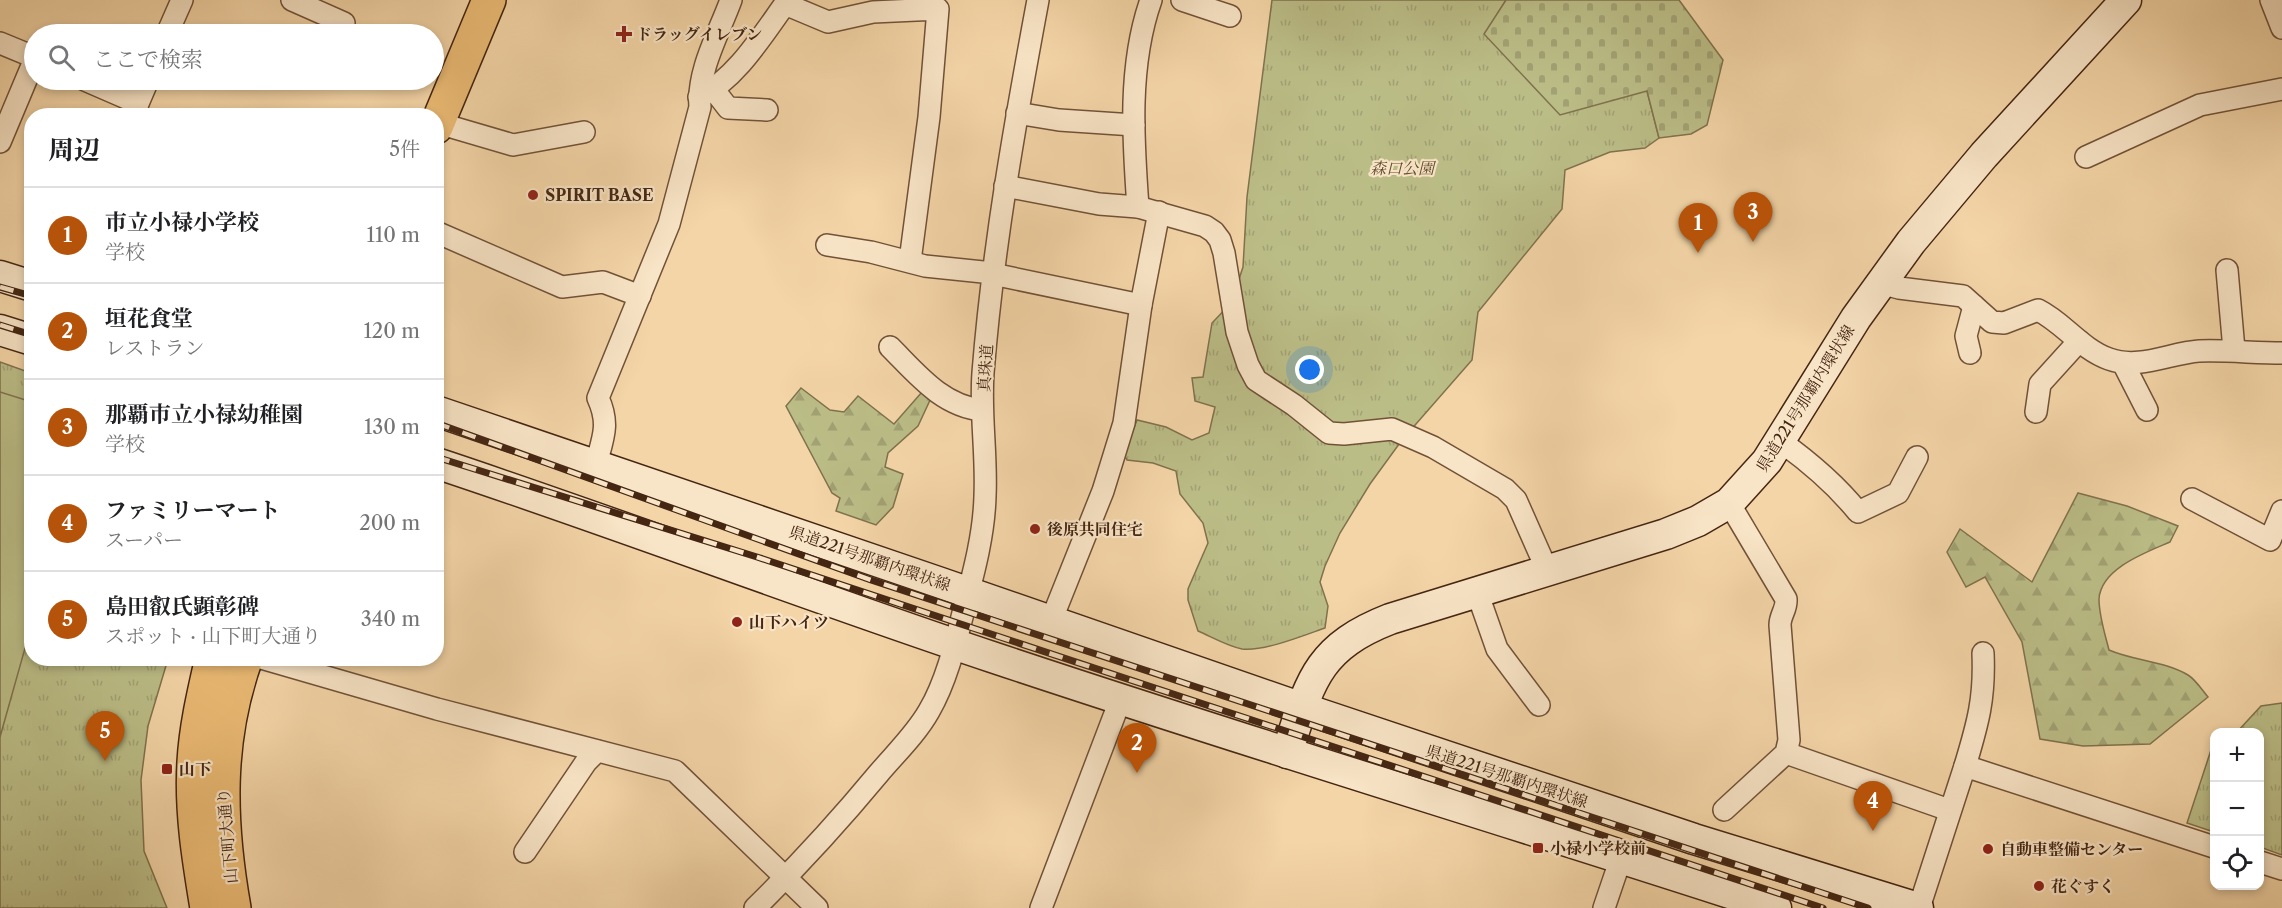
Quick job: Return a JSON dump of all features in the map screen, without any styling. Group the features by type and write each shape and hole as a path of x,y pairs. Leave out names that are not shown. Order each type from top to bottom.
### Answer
{"main road":[{"path":"444,108 489,0"},
{"name":"県道221号那覇内環状線","path":"1287,753 1313,680 1324,661 1356,634 1390,619 1683,528 1729,503 1754,478 1780,441 1880,283 1959,184 2123,1"},
{"path":"0,276 24,284"},
{"path":"0,330 24,338"},
{"name":"県道221号那覇内環状線","path":"444,414 1302,708 1694,838 1919,908"},
{"path":"444,466 955,645 1776,908"},
{"name":"山下町大通り","path":"207,908 198,851 194,764 200,714 210,666"},
{"name":"山下町大通り","path":"234,908 223,822 222,773 229,719 243,666"}],"street":[{"path":"171,24 182,0"},
{"path":"292,0 344,23"},
{"path":"707,94 708,59 731,0"},
{"name":"真珠道","path":"755,908 852,806 930,711 955,645 979,549 985,498 982,410 993,274 1005,186 1038,0"},
{"path":"1138,207 1134,125 1138,58 1144,21 1151,0"},
{"path":"1182,0 1230,16"},
{"path":"2271,0 2282,28"},
{"path":"596,464 606,415 598,398 669,224 700,107 707,94 753,48 785,4 828,22 873,12 938,9 929,117 910,261"},
{"path":"0,43 24,54"},
{"path":"0,142 24,83"},
{"path":"2086,157 2200,105 2282,89"},
{"path":"102,90 133,108"},
{"path":"135,108 144,90"},
{"path":"707,94 728,108 767,110"},
{"path":"1017,114 1059,120 1134,125"},
{"path":"444,127 513,145 584,132"},
{"path":"1005,186 1099,204 1138,207 1205,226 1214,232 1220,240 1224,253 1237,332 1248,365 1256,380 1294,405 1329,433 1344,434 1392,429 1433,447 1505,489 1516,500 1547,570"},
{"path":"1051,621 1103,491 1124,423 1141,305 1159,212"},
{"path":"444,235 562,287 603,282 640,296"},
{"path":"827,245 925,266 993,274 1141,305"},
{"path":"2227,270 2234,350"},
{"path":"1880,283 1899,288 1963,296 1992,321 2004,323 2038,310 2049,315 2091,351 2122,363 2196,351 2234,350 2282,353"},
{"path":"1970,353 1966,336 1974,306"},
{"path":"2036,412 2040,384 2079,341"},
{"path":"890,347 934,390 959,405 982,410"},
{"path":"2122,363 2147,410"},
{"path":"1780,441 1848,499 1858,512 1898,493 1917,457"},
{"path":"2192,499 2270,540 2282,512"},
{"path":"1724,810 1786,753 1789,740 1780,617 1786,607 1786,599 1729,503"},
{"path":"1477,592 1497,649 1539,705"},
{"path":"1919,908 1980,716 1984,683 1983,653"},
{"path":"289,666 437,709 675,771 817,908"},
{"path":"1041,908 1121,698"},
{"path":"525,852 586,762 597,751"},
{"path":"1786,753 1949,810"},
{"path":"1965,766 2210,847"},
{"path":"1604,908 1621,858"},
{"path":"2264,864 2282,869"}],"green space":[{"name":"森口公園","path":"1272,0 1506,0 1485,34 1647,91 1659,138 1645,148 1610,152 1565,170 1562,209 1478,312 1472,360 1402,440 1370,484 1340,533 1320,582 1328,606 1325,628 1272,646 1242,649 1225,644 1198,631 1188,600 1188,589 1208,543 1203,523 1180,494 1176,471 1153,463 1127,460 1124,454 1137,420 1166,427 1192,440 1209,433 1215,407 1195,401 1192,378 1203,377 1212,323 1231,303 1243,267 1247,197"},
{"path":"1506,0 1679,0 1723,60 1707,125 1691,134 1659,138 1647,91 1560,115 1484,34"},
{"path":"0,362 24,371 24,666 166,666 148,726 141,780 144,851 167,908 0,908"},
{"path":"801,388 830,410 844,412 858,396 894,424 922,392 931,398 918,426 888,453 885,467 903,474 893,507 876,525 836,511 840,498 832,493 786,406"},
{"path":"0,392 24,400 24,652 0,737"},
{"path":"2078,493 2127,506 2178,526 2170,542 2138,556 2116,570 2102,588 2099,599 2109,650 2179,670 2194,680 2208,697 2150,744 2083,746 2040,739 2022,642 1985,577 1966,587 1947,552 1960,529 2032,582"},
{"path":"2282,703 2282,855 2264,848 2264,728 2241,728 2261,706"},
{"path":"2210,753 2210,831 2187,823"}],"railway":[{"path":"0,287 24,294"},
{"path":"0,325 24,332"},
{"path":"444,426 871,580 1868,908"},
{"path":"444,459 757,557 1823,908"}],"place":[{"name":"ドラッグイレブン","path":"624,34"},
{"name":"SPIRIT BASE","path":"533,195"},
{"name":"那覇市立小禄幼稚園","path":"1753,242"},
{"name":"市立小禄小学校","path":"1698,253"},
{"name":"後原共同住宅","path":"1035,529"},
{"name":"山下ハイツ","path":"737,622"},
{"name":"島田叡氏顕彰碑","path":"105,761"},
{"name":"山下","path":"167,769"},
{"name":"垣花食堂","path":"1137,773"},
{"name":"ファミリーマート","path":"1873,831"},
{"name":"小禄小学校前","path":"1538,848"},
{"name":"自動車整備センター","path":"1988,849"},
{"name":"花ぐすく","path":"2039,886"}]}
